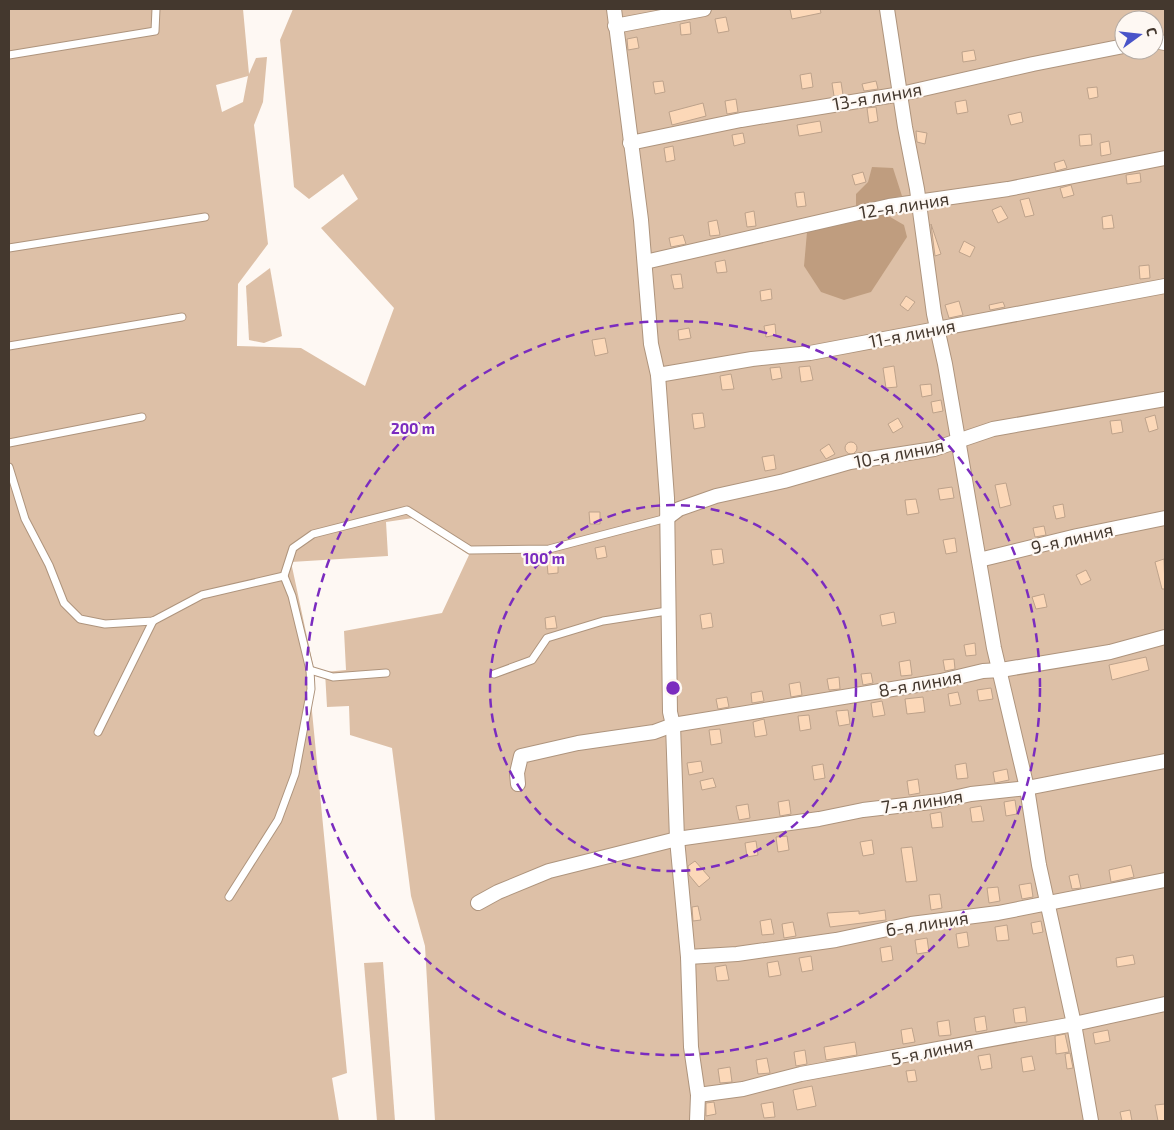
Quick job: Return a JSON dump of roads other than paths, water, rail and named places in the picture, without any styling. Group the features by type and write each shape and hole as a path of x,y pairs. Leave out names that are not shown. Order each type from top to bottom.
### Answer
{"street":[{"path":"614,9 645,262 651,344 658,375 667,518 670,712 673,725 677,839 688,957 691,1047 698,1095 697,1121"},
{"path":"616,26 704,9"},
{"path":"888,9 938,328 994,648 1001,670 1027,788 1047,902 1074,1024 1090,1121"},
{"name":"13-я линия","path":"630,143 742,120 901,94 1114,48"},
{"name":"12-я линия","path":"645,262 889,206 918,204 1008,189 1165,158"},
{"name":"11-я линия","path":"658,375 752,359 810,353 1165,286"},
{"name":"10-я линия","path":"667,518 679,509 716,496 784,481 850,462 934,449 993,429 1165,399"},
{"name":"9-я линия","path":"979,560 1077,536 1165,518"},
{"name":"8-я линия","path":"518,784 517,774 521,756 578,742 654,732 673,725 941,681 983,671 1001,670 1110,652 1165,637"},
{"name":"7-я линия","path":"478,904 498,892 549,871 677,839 818,819 872,809 940,801 971,794 1027,788 1165,761"},
{"name":"6-я линия","path":"688,957 736,954 809,944 911,924 998,913 1165,880"},
{"name":"5-я линия","path":"698,1095 743,1089 801,1074 1074,1024 1165,1004"}],"lane":[{"path":"9,55 155,31 156,9"},
{"path":"9,248 205,217"},
{"path":"9,346 182,316"},
{"path":"9,443 142,417"},
{"path":"9,467 25,519 49,565 64,603 80,619 106,624 153,621 202,594 284,576"},
{"path":"229,897 278,820 295,774 311,690 310,670 292,596 284,576 293,548 313,534 408,510 470,550 548,549 667,518"},
{"path":"494,674 532,660 546,638 602,620 667,611"},
{"path":"98,732 153,621"},
{"path":"310,670 333,677 386,673"}]}
